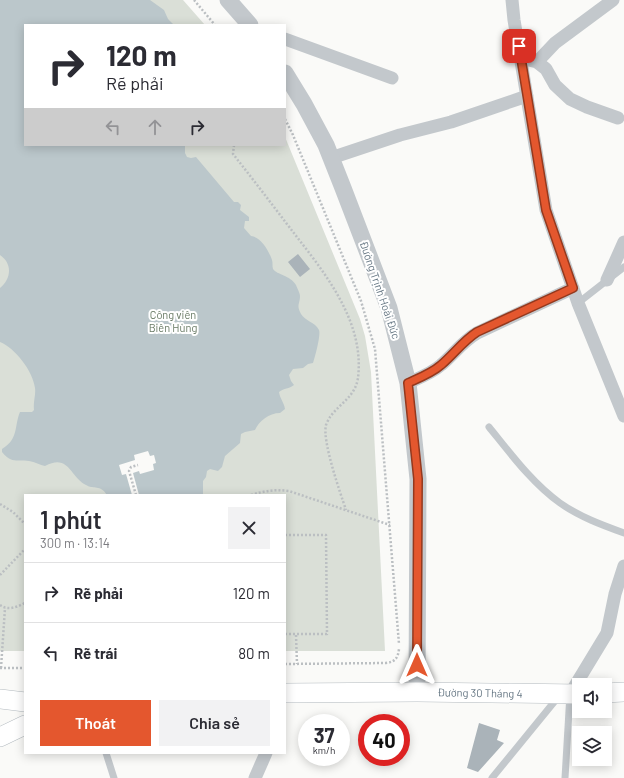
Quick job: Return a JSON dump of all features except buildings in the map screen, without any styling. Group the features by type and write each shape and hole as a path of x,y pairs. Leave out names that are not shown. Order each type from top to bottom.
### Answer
{"main road":[{"name":"Đường 30 Tháng 4","path":"286,693 417,692 570,694"},
{"path":"612,693 624,692"},
{"path":"0,699 24,702"},
{"path":"0,737 24,725"}],"street":[{"path":"228,0 249,24"},
{"path":"512,0 546,210 578,303 624,416"},
{"path":"537,62 555,43 613,0"},
{"path":"286,39 392,78"},
{"path":"521,58 537,62 546,69 555,85 570,98 587,107 618,118"},
{"name":"Đường Trịnh Hoài Đức","path":"286,75 304,104 331,158 389,308 408,383 418,479 417,692"},
{"path":"331,158 527,96"},
{"path":"607,280 624,242"},
{"path":"408,383 426,375 441,365 467,338 477,332 573,288"},
{"path":"570,694 607,634 615,594 624,566"},
{"path":"255,778 266,754"}],"lane":[{"path":"578,303 624,266"},
{"path":"489,427 524,470 549,494 581,516 624,533"},
{"path":"492,778 570,694"},
{"path":"565,778 570,694"},
{"path":"106,754 114,778"}],"path":[{"path":"194,0 215,24"},
{"path":"286,121 358,293 370,327 375,349 400,648 396,659 392,662 386,663 286,664"},
{"path":"234,146 233,154 330,283 344,307 350,321 357,351 358,379 349,399 328,420 325,431 327,445 346,510"},
{"path":"136,494 129,471 131,467 138,465"},
{"path":"254,494 265,490 276,489 289,491 390,525"},
{"path":"0,504 12,512 24,523"},
{"path":"286,535 326,535 327,634 286,634"},
{"path":"0,575 24,549"},
{"path":"0,605 9,609 24,603"},
{"path":"5,608 1,668 24,668"},
{"path":"296,634 297,664"}],"green space":[{"name":"Công viên Biên Hùng","path":"0,0 183,0 204,24 24,24 24,146 286,146 286,139 360,319 365,336 371,372 385,651 286,651 286,494 24,494 24,651 0,651"}],"shaded area":[{"name":"Công viên Biên Hùng","path":"0,0 150,0 164,10 168,19 173,24 24,24 24,146 185,146 185,153 187,157 196,157 234,202 238,202 241,205 240,210 249,217 249,221 245,221 244,228 251,236 258,239 264,245 272,260 273,269 277,273 290,279 296,285 300,295 298,306 301,314 319,330 319,341 313,363 308,364 303,368 293,369 289,375 294,385 279,392 285,409 280,413 272,414 265,418 255,430 241,434 240,443 225,456 222,467 218,471 210,469 207,471 206,477 203,481 203,494 106,494 99,488 86,485 64,464 59,462 45,466 29,461 12,460 5,456 2,452 2,449 14,437 20,412 32,412 34,410 35,391 34,381 31,374 22,361 12,349 0,342 0,288 8,276 9,267 0,255"}],"pier":[{"path":"148,451 150,456 154,455 156,463 153,464 154,470 140,474 139,471 133,473 139,494 132,494 126,474 122,475 119,465 135,460 134,455"}],"route":[{"path":"417,665 418,479 408,383 426,375 441,365 467,338 477,332 573,288 546,210 519,46"}]}
